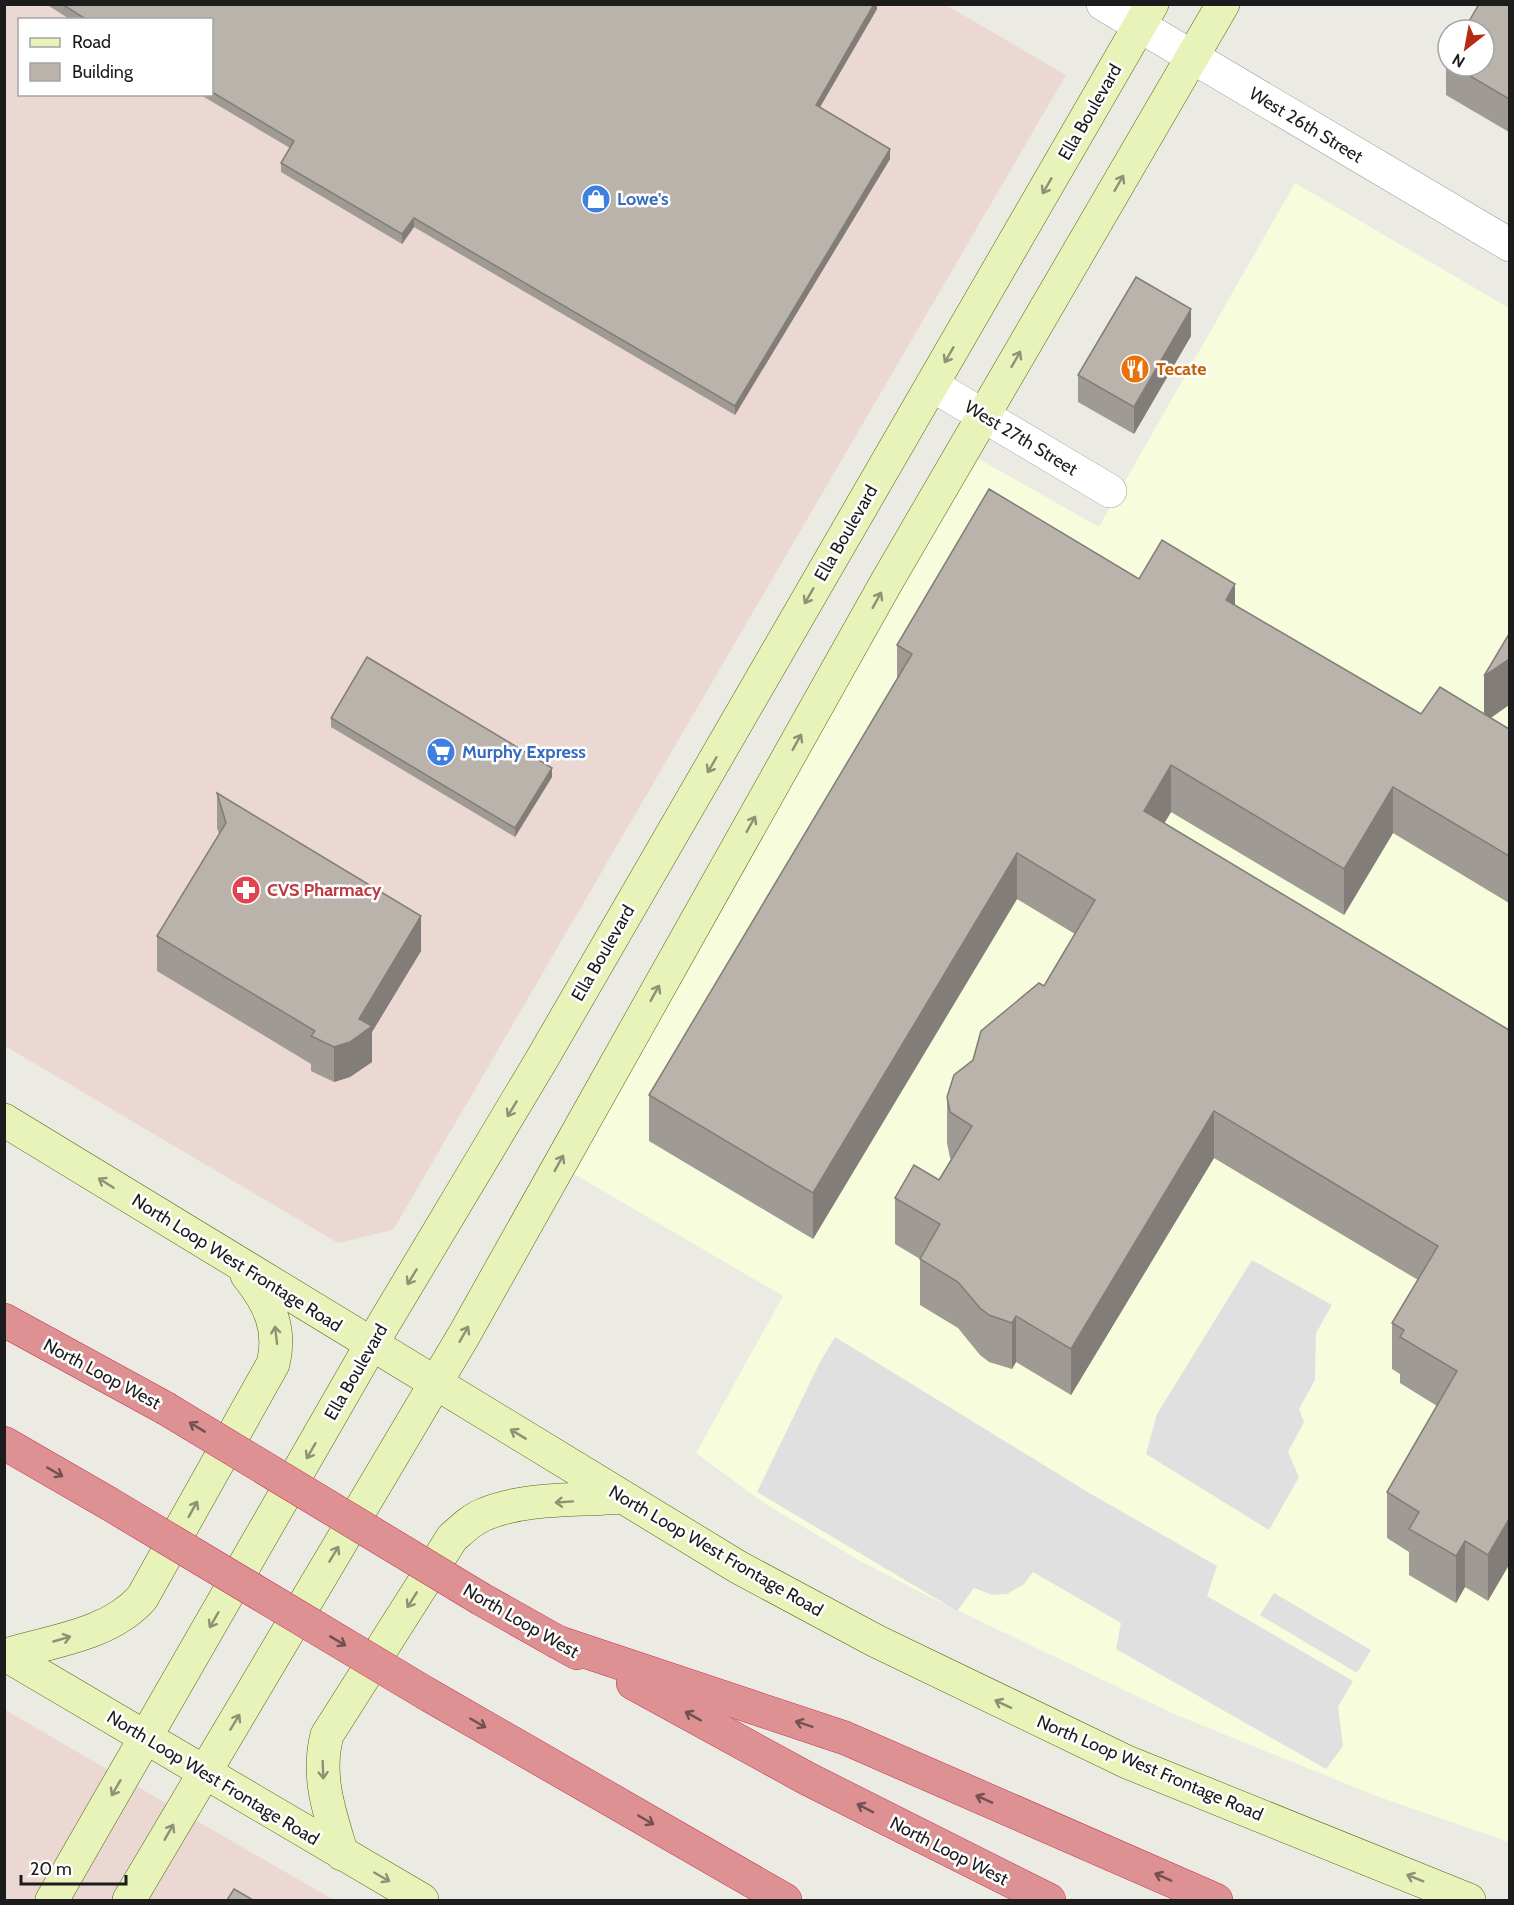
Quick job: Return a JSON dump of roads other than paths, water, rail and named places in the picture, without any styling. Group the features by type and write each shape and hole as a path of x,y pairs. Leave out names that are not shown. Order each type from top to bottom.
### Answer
{"highway":[{"name":"North Loop West","path":"4,1320 165,1408 481,1599 557,1642 808,1779 1049,1900"},
{"path":"4,1443 427,1694 785,1900"},
{"path":"557,1642 845,1738 1216,1900"}],"main road":[{"path":"129,1900 435,1384 983,416 1223,4"},
{"name":"Ella Boulevard","path":"52,1900 371,1345 542,1059 1145,16"},
{"name":"North Loop West Frontage Road","path":"4,1120 738,1567 876,1641 1127,1762 1469,1900"},
{"path":"5,1655 110,1625 130,1611 147,1590 273,1364 277,1335 270,1307 238,1264"},
{"path":"342,1854 326,1801 323,1754 327,1736 452,1538 475,1519 504,1508 622,1497"},
{"name":"North Loop West Frontage Road","path":"5,1655 422,1900"}],"street":[{"name":"West 26th Street","path":"1102,4 1145,16 1192,58 1509,245"},
{"name":"West 27th Street","path":"932,385 1110,491"}],"place":[{"name":"Lowe's","path":"596,199"},
{"name":"Tecate","path":"1135,369"},
{"name":"Murphy Express","path":"441,752"},
{"name":"CVS Pharmacy","path":"246,890"}]}
